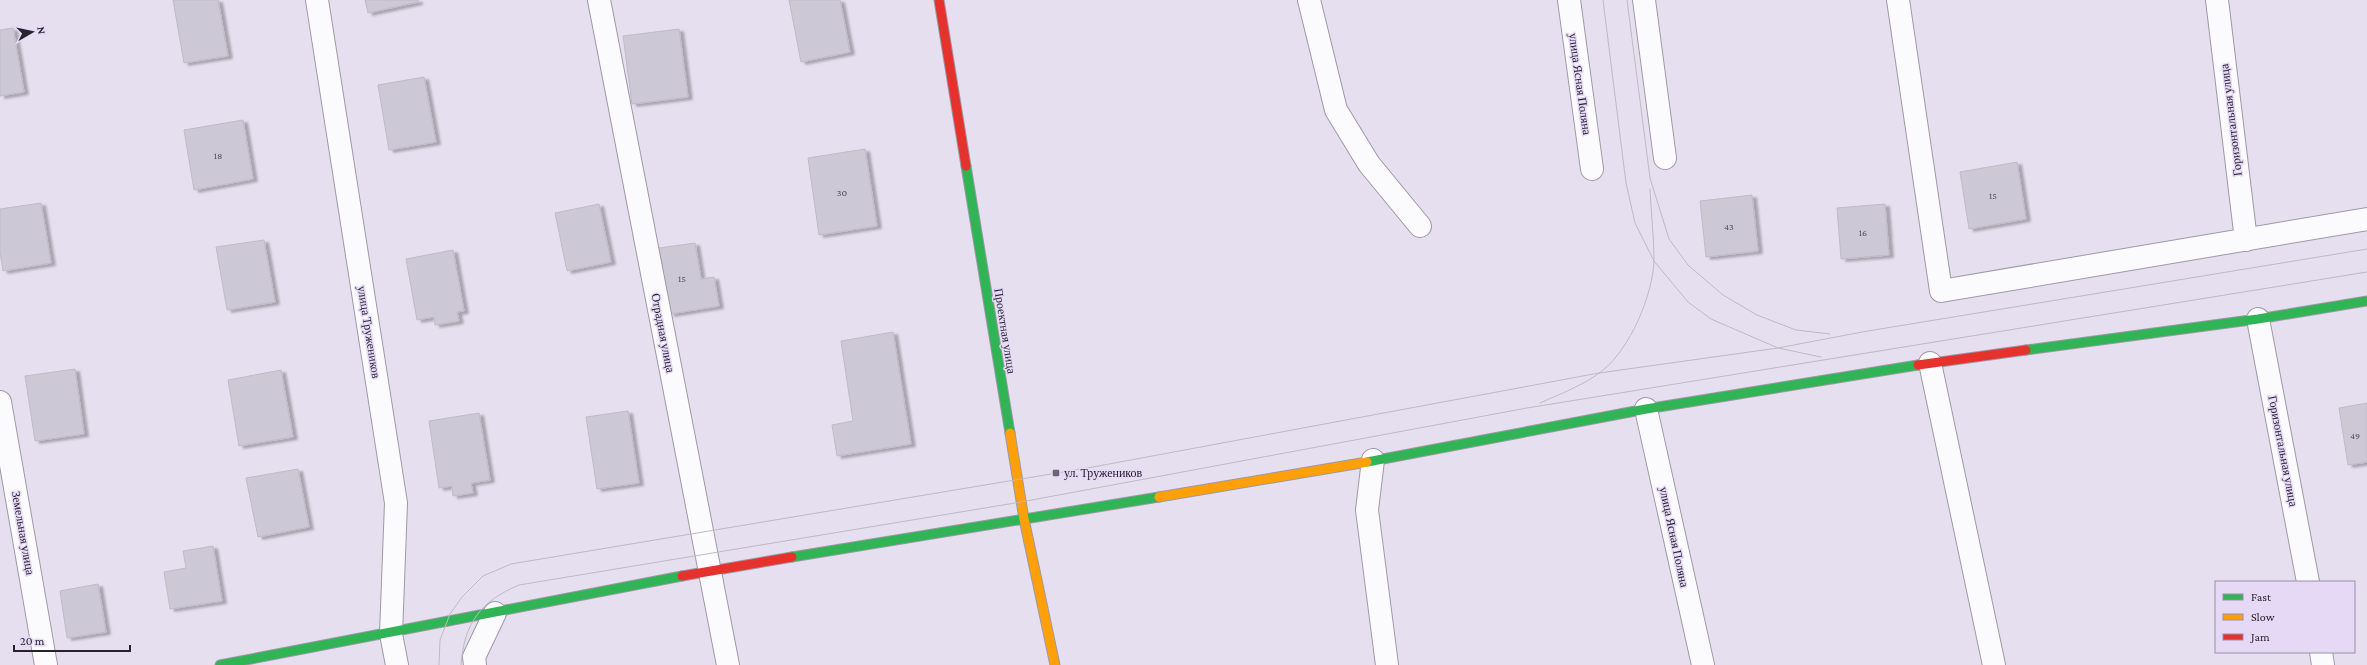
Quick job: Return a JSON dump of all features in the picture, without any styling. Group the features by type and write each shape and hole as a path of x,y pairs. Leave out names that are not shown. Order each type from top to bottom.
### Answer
{"street":[{"name":"улица Тружеников","path":"317,0 396,503 391,634 397,665"},
{"name":"Отрадная улица","path":"599,0 728,665"},
{"name":"Проектная улица","path":"938,0 1024,519 1055,665"},
{"path":"1309,0 1336,110 1370,164 1420,226"},
{"name":"улица Ясная Поляна","path":"1569,0 1592,169"},
{"path":"1644,0 1665,158"},
{"path":"1898,0 1941,291 2367,219"},
{"name":"Горизонтальная улица","path":"2217,0 2246,240"},
{"path":"220,665 391,634 495,612 709,571 1373,460 1646,409 1930,363 2258,319 2367,301"},
{"name":"Горизонтальная улица","path":"2258,319 2308,581"},
{"path":"1930,363 1994,665"},
{"name":"Земельная улица","path":"0,402 46,665"},
{"name":"улица Ясная Поляна","path":"1646,409 1702,665"},
{"path":"1373,460 1367,510 1388,665"},
{"path":"475,665 474,657 495,612"},
{"path":"2321,653 2323,665"}],"building":[{"path":"173,0 218,0 228,56 184,63"},
{"path":"365,0 418,0 418,2 368,13"},
{"path":"789,0 840,0 850,52 801,62"},
{"path":"13,28 24,92 0,96 0,30"},
{"path":"679,29 688,97 632,104 623,36"},
{"path":"424,77 436,142 389,150 378,85"},
{"path":"243,120 253,179 194,190 184,130"},
{"path":"865,149 877,226 819,235 808,158"},
{"path":"2017,162 2026,219 1969,229 1960,172"},
{"path":"1752,195 1758,251 1706,257 1700,201"},
{"path":"41,203 51,263 3,271 0,252 0,209"},
{"path":"599,204 611,262 567,271 555,213"},
{"path":"1885,204 1889,255 1841,259 1837,208"},
{"path":"264,240 275,302 227,310 216,247"},
{"path":"695,243 701,279 714,277 719,306 670,314 659,248"},
{"path":"453,250 464,311 457,312 459,321 435,325 434,317 417,320 406,259"},
{"path":"893,332 911,444 837,456 832,425 853,421 841,341"},
{"path":"75,369 84,434 35,441 25,376"},
{"path":"281,370 293,437 239,446 228,380"},
{"path":"2367,403 2367,462 2348,465 2339,408"},
{"path":"628,411 639,483 597,489 586,417"},
{"path":"479,413 490,480 471,483 473,493 453,496 452,486 439,488 429,421"},
{"path":"298,469 309,527 258,537 246,478"},
{"path":"213,546 222,601 170,609 164,572 186,568 183,551"},
{"path":"98,584 106,632 67,638 60,591"}],"tram line":[{"path":"1603,0 1626,183 1635,223 1654,261 1688,302 1711,319 1778,348 1821,357"},
{"path":"1627,0 1650,178 1669,239 1688,265 1723,295 1757,315 1796,330 1830,334"},
{"path":"1540,403 1580,385 1602,371 1622,349 1638,320 1653,274 1654,251 1650,189"},
{"path":"439,665 440,640 450,614 462,597 483,576 511,564 1093,467 1599,373 1778,348 1862,332 2367,249"},
{"path":"461,665 466,637 477,615 494,598 519,585 1021,502 1527,408 2367,272"}],"traffic: fast":[{"path":"966,166 1010,433"},
{"path":"2026,350 2258,319 2367,301"},
{"path":"1367,462 1646,409 1918,365"},
{"path":"792,557 1159,497"},
{"path":"220,665 682,576"}],"traffic: slow":[{"path":"1010,433 1024,519 1055,665"},
{"path":"1159,497 1367,462"}],"traffic: jam":[{"path":"939,0 966,166"},
{"path":"1918,365 2026,350"},
{"path":"682,576 792,557"}],"place":[{"name":"ул. Тружеников","path":"1056,473"}]}
